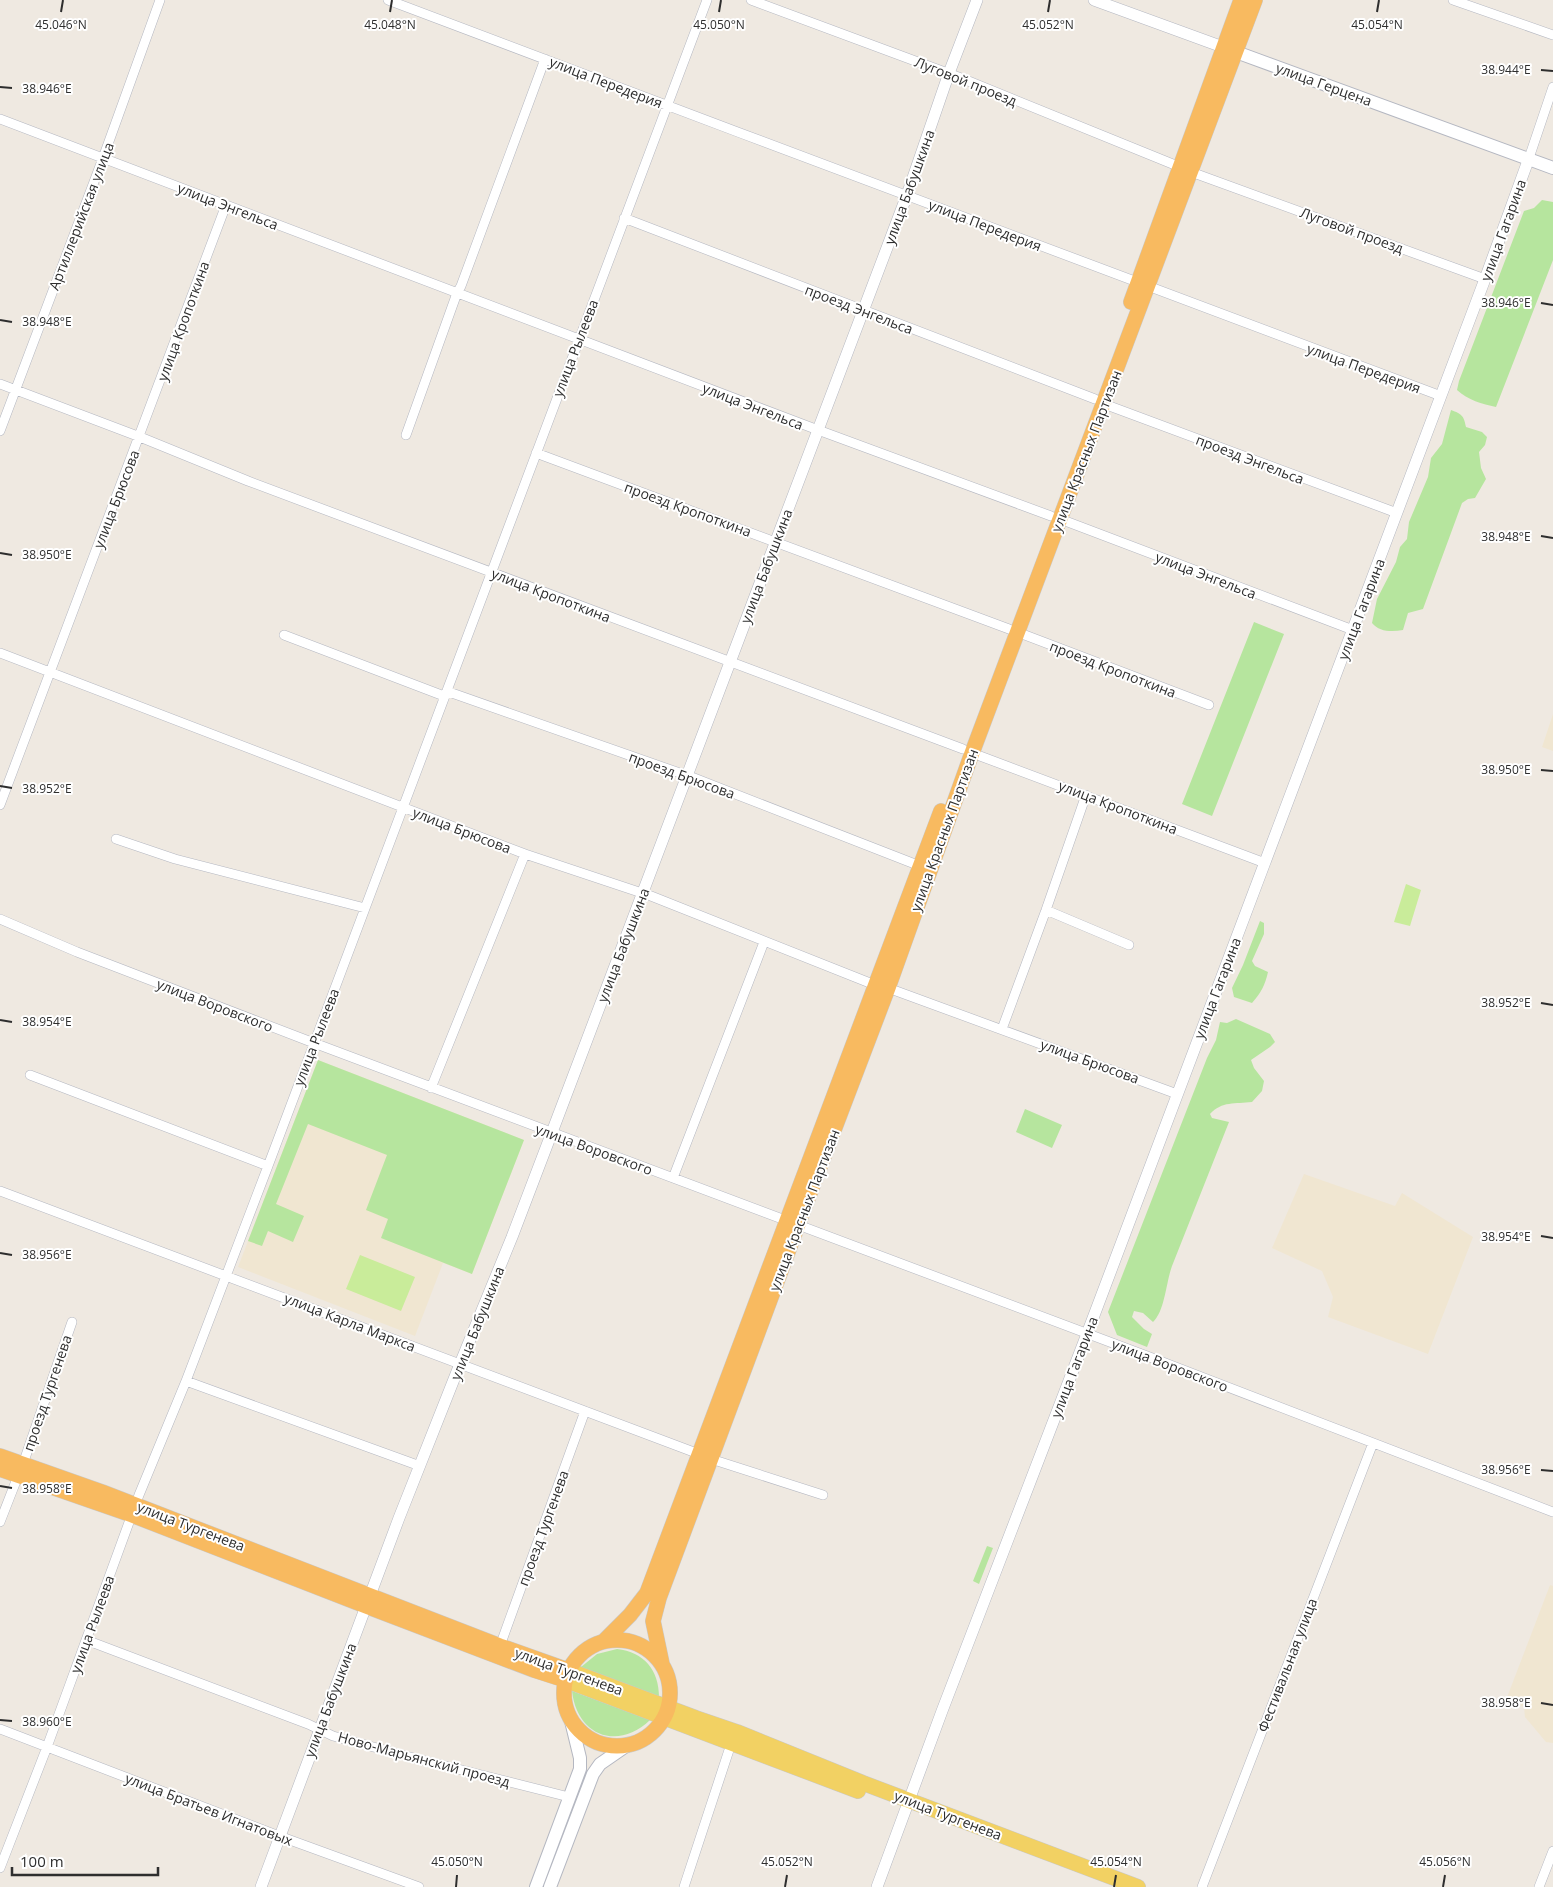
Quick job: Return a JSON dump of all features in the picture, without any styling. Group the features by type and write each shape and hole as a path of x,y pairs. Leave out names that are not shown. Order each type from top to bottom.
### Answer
{"highway":[{"name":"улица Красных Партизан","path":"1230,50 1241,0"},
{"name":"улица Красных Партизан","path":"605,1640 630,1615 647,1593 705,1457 1230,50 1255,0"},
{"name":"улица Красных Партизан","path":"882,986 920,866 968,751"},
{"name":"улица Тургенева","path":"0,1456 20,1470 134,1510 368,1600 500,1646 567,1675"},
{"name":"улица Красных Партизан","path":"666,1713 670,1693 668,1678 662,1664 653,1621 705,1457"},
{"name":"улица Тургенева","path":"0,1469 20,1470"},
{"name":"улица Тургенева","path":"368,1600 534,1670 567,1675"},
{"path":"662,1664 654,1654 643,1646 631,1641 605,1640 583,1651 567,1675 564,1704 571,1721 583,1735 608,1746 626,1746 648,1736 660,1725 666,1713"}],"main road":[{"name":"улица Герцена","path":"1230,50 1553,168"},
{"name":"улица Тургенева","path":"567,1675 666,1713 731,1744 1138,1887"},
{"name":"улица Тургенева","path":"666,1713 737,1732 908,1805 1112,1887"},
{"path":"536,1887 580,1769 580,1758 571,1721"},
{"path":"550,1887 593,1774 600,1764 626,1746"}],"street":[{"name":"Артиллерийская улица","path":"0,431 103,158 160,0"},
{"name":"улица Передерия","path":"388,0 908,195 1143,286 1441,396"},
{"name":"улица Рылеева","path":"0,1868 134,1510 186,1381 268,1166 706,0"},
{"name":"Луговой проезд","path":"751,0 949,73 1186,170 1485,279"},
{"name":"улица Бабушкина","path":"261,1887 368,1600 552,1133 908,195 949,73 977,0"},
{"name":"улица Герцена","path":"1094,0 1230,50"},
{"path":"1453,0 1553,35"},
{"path":"406,435 545,59"},
{"name":"улица Гагарина","path":"877,1887 1485,279 1553,87"},
{"name":"улица Энгельса","path":"0,119 818,430 1352,630"},
{"name":"улица Кропоткина","path":"140,437 226,205"},
{"name":"проезд Энгельса","path":"624,218 863,311 1397,513"},
{"name":"улица Кропоткина","path":"0,384 140,437 248,481 1265,862"},
{"name":"улица Брюсова","path":"50,673 140,437"},
{"name":"проезд Кропоткина","path":"536,453 1209,705"},
{"path":"284,635 444,696"},
{"name":"улица Брюсова","path":"0,653 525,854 642,894 764,942 1177,1094"},
{"path":"0,804 50,673"},
{"name":"проезд Брюсова","path":"444,696 449,692 687,776 920,866"},
{"path":"1002,1029 1086,795"},
{"path":"116,839 174,859 364,908"},
{"path":"432,1088 525,854"},
{"path":"1046,910 1129,945"},
{"name":"улица Воровского","path":"0,919 77,952 314,1043 1197,1374 1553,1512"},
{"path":"673,1178 764,942"},
{"path":"30,1075 268,1166"},
{"name":"улица Карла Маркса","path":"0,1191 705,1457 822,1495"},
{"name":"проезд Тургенева","path":"20,1470 72,1322"},
{"path":"186,1381 420,1466"},
{"name":"проезд Тургенева","path":"500,1646 584,1411"},
{"name":"Фестивальная улица","path":"1202,1887 1372,1443"},
{"path":"0,1522 20,1470"},
{"name":"Ново-Марьянский проезд","path":"86,1640 334,1736 569,1797"},
{"name":"улица Братьев Игнатовых","path":"0,1729 279,1836 419,1887"},
{"path":"684,1887 731,1744"},
{"path":"1539,1887 1553,1851"}],"shaded area":[{"path":"1553,714 1553,751 1542,747"},
{"path":"318,1060 524,1140 472,1274 443,1263 415,1336 238,1267"},
{"path":"1304,1174 1395,1206 1402,1193 1473,1237 1428,1354 1328,1317 1333,1297 1322,1271 1272,1248"},
{"path":"1550,1585 1553,1586 1553,1743 1546,1742 1525,1717 1524,1707 1506,1700"}],"green space":[{"path":"1542,200 1553,202 1553,260 1496,407 1470,399 1461,393 1457,390 1459,381 1524,211 1534,208"},
{"path":"1451,410 1462,416 1466,427 1482,432 1487,437 1485,445 1479,452 1481,468 1486,479 1475,498 1468,499 1462,503 1423,609 1408,613 1403,630 1382,630 1372,623 1377,599 1396,562 1400,547 1407,539 1409,522 1428,477 1431,458 1442,444"},
{"path":"1254,622 1284,634 1212,816 1182,804"},
{"path":"1406,884 1421,890 1410,926 1394,922"},
{"path":"1260,921 1264,923 1264,934 1252,961 1255,966 1268,972 1262,989 1252,1003 1234,997 1232,988"},
{"path":"1236,1019 1270,1034 1275,1042 1251,1060 1254,1068 1264,1081 1262,1091 1252,1102 1224,1105 1210,1114 1212,1118 1229,1122 1172,1266 1163,1304 1153,1322 1143,1313 1134,1311 1132,1317 1152,1334 1147,1347 1117,1335 1108,1312 1207,1058 1216,1040 1220,1022 1227,1023"},
{"path":"318,1060 524,1140 472,1274 381,1238 388,1219 366,1210 387,1155 308,1124 276,1204 304,1216 293,1242 268,1231 262,1246 248,1241"},
{"path":"1025,1109 1062,1125 1052,1148 1016,1132"},
{"path":"360,1255 415,1277 401,1311 346,1289"},
{"path":"987,1546 993,1548 979,1584 973,1581"},
{"path":"617,1649 635,1654 648,1664 656,1679 659,1697 581,1667 597,1654"},
{"path":"572,1691 650,1720 638,1730 625,1735 601,1734 590,1728 582,1719 575,1706"}]}
